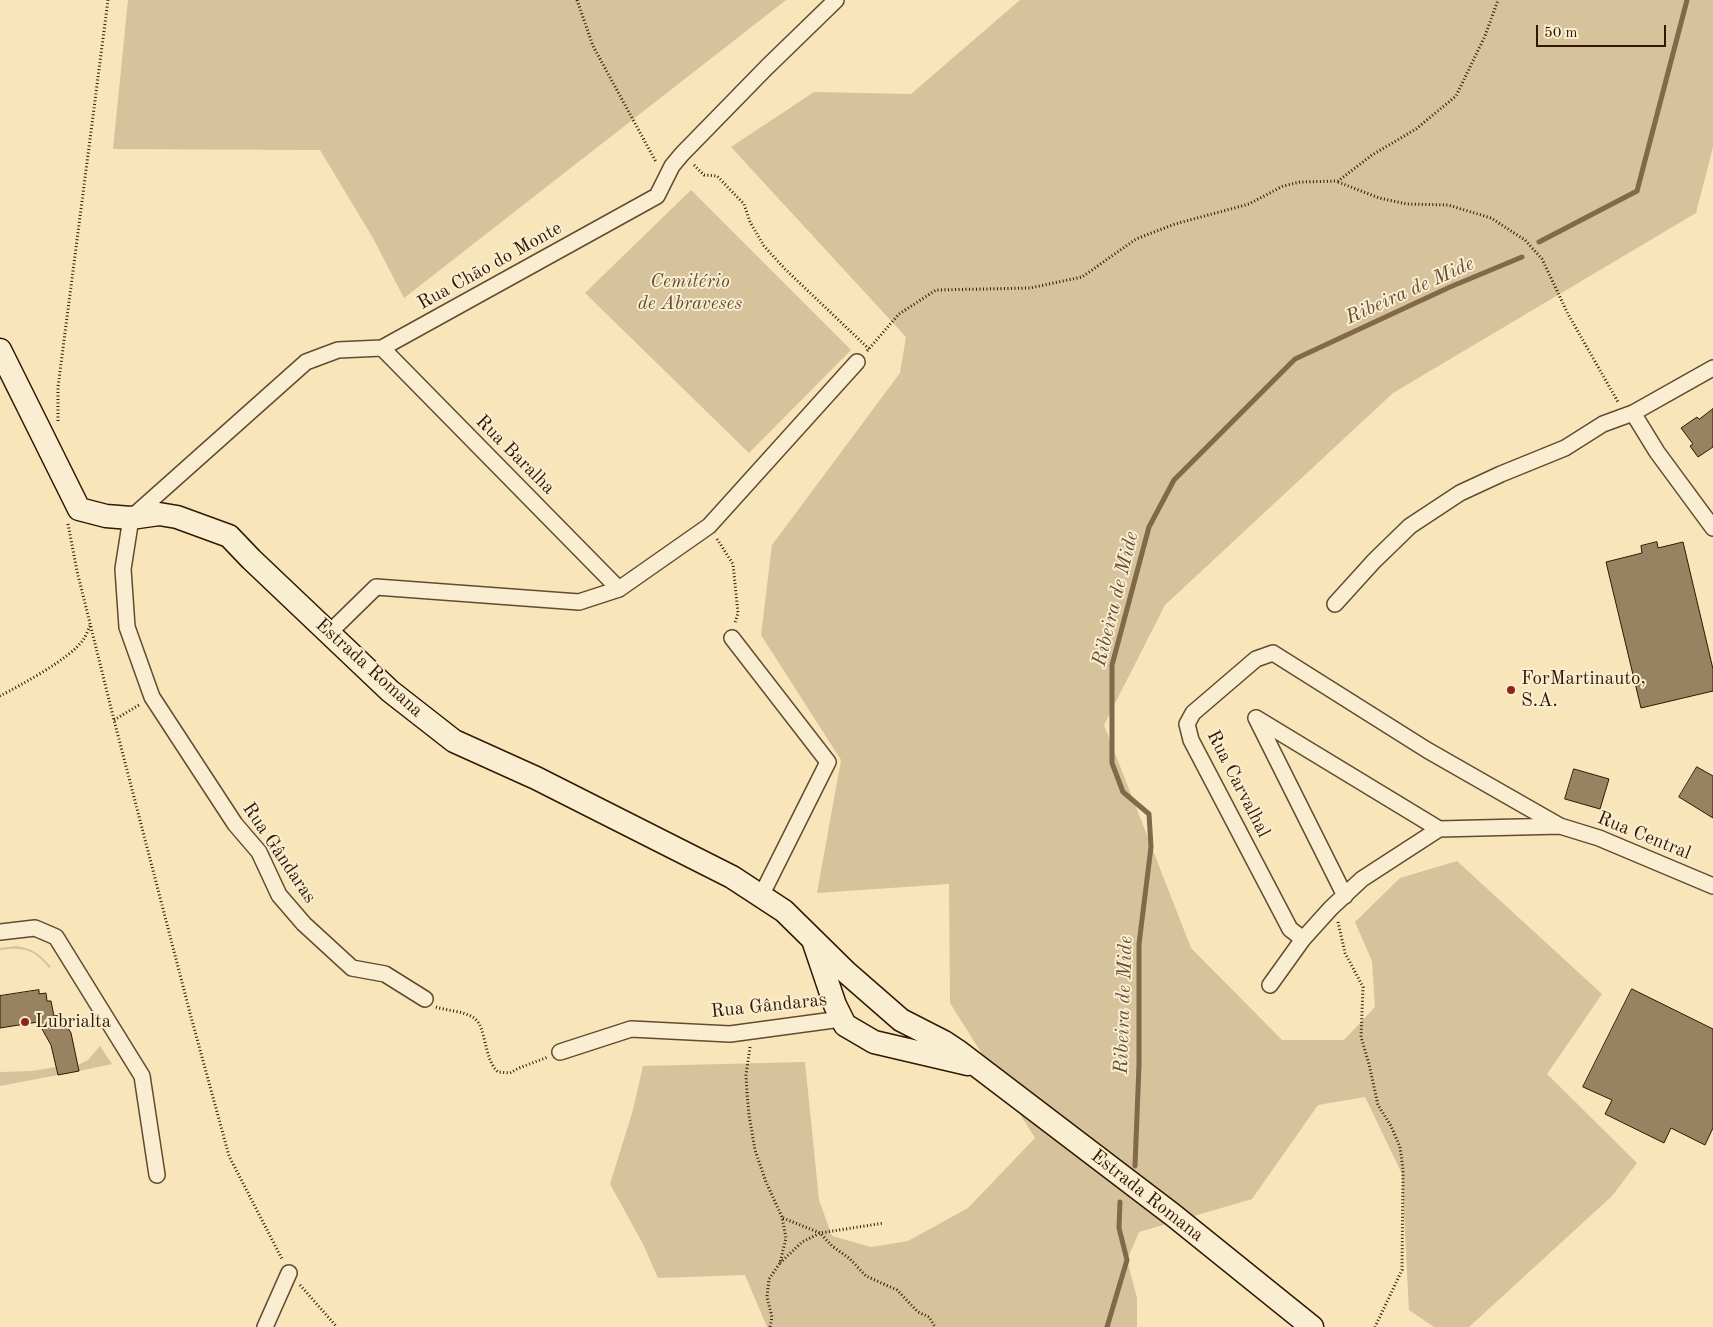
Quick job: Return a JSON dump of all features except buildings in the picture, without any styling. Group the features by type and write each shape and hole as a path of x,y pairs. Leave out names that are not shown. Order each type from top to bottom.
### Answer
{"street":[{"name":"Rua Chão do Monte","path":"131,518 306,362 338,350 382,348 657,196 672,166 682,154 836,0"},
{"name":"Rua Baralha","path":"382,348 619,589"},
{"name":"Estrada Romana","path":"0,350 79,509 106,516 131,518 159,514 177,517 229,536 390,691 454,742 536,778 732,877 784,911 846,972 901,1020 944,1042 979,1067 1173,1215 1312,1327"},
{"path":"329,633 376,587 579,602 619,589 709,526 857,362"},
{"path":"1335,604 1374,561 1410,526 1460,493 1565,448 1603,424 1629,414 1713,368"},
{"path":"1629,414 1713,528"},
{"name":"Rua Gândaras","path":"131,518 123,569 127,627 152,697 235,824 259,852 279,895 304,924 352,968 385,974 425,999"},
{"path":"732,638 828,762 761,896"},
{"name":"Rua Carvalhal","path":"1303,939 1290,929 1191,740 1187,724 1193,713 1256,659 1273,653 1427,750 1560,826"},
{"path":"1345,896 1256,718 1439,830"},
{"path":"1270,985 1303,939 1331,908 1362,879 1439,830 1560,826"},
{"name":"Rua Central","path":"1560,826 1599,838 1713,886"},
{"path":"0,932 35,928 56,937 142,1076 157,1176"},
{"name":"Estrada Romana","path":"813,940 835,1006 845,1025 874,1042 979,1067"},
{"name":"Rua Gândaras","path":"560,1052 631,1029 730,1034 842,1018"},
{"path":"265,1327 289,1272"}],"path":[{"path":"577,0 593,46 665,181"},
{"path":"1338,181 1372,156 1416,129 1456,96 1485,36 1498,0"},
{"path":"682,154 704,175 717,176 744,204 750,222 764,246 784,269 869,349"},
{"path":"857,362 899,314 936,290 1030,288 1082,277 1136,239 1175,224 1248,204 1283,186 1300,182 1338,181 1379,198 1407,204 1448,205 1491,218 1525,240 1542,260 1568,314 1629,414"},
{"path":"709,526 733,564 738,613 732,638"},
{"path":"0,696 50,666 77,646 84,639 90,625"},
{"path":"114,720 152,697"},
{"path":"1331,908 1338,919 1345,953 1363,987 1360,1037 1369,1064 1378,1105 1391,1126 1400,1147 1403,1169 1402,1270 1375,1327"},
{"path":"425,999 436,1007 472,1017 479,1022 490,1061 498,1072 510,1073 560,1052"},
{"path":"748,1031 750,1050 746,1075 748,1114 755,1150 763,1175 782,1217 786,1238 780,1263"},
{"path":"782,1217 820,1233 832,1246 849,1258 866,1276 897,1290 918,1312 929,1317 934,1327"},
{"path":"770,1327 772,1317 767,1297 769,1279 780,1263 802,1242 820,1233 884,1223"}],"green space":[{"path":"128,0 786,0 404,298 373,238 320,150 113,149"},
{"path":"1020,0 1713,0 1713,147 1696,213 1393,393 1165,605 1104,725 1191,948 1282,1040 1344,1040 1375,1007 1372,961 1355,922 1400,878 1457,861 1602,994 1547,1074 1637,1163 1612,1196 1469,1327 1434,1327 1409,1310 1402,1174 1365,1097 1318,1105 1252,1199 1139,1232 1127,1260 1137,1298 1137,1327 767,1327 745,1275 658,1278 643,1244 610,1184 633,1110 643,1066 805,1062 819,1200 832,1236 871,1247 908,1241 968,1208 1035,1138 950,1003 949,884 817,893 841,760 761,635 772,545 900,373 906,337 731,147 814,92 911,94"},
{"name":"Cemitério de Abraveses","path":"691,190 851,350 749,453 585,293"},
{"path":"16,946 27,948 36,953 51,967 49,968 33,953 22,949 0,950 0,948"},
{"path":"100,1046 112,1064 79,1071 78,1065 88,1060"},
{"path":"56,1067 58,1075 0,1086 0,1072 32,1071"}],"waterway":[{"name":"Ribeira de Mide","path":"1539,242 1637,191 1687,0"},
{"name":"Ribeira de Mide","path":"1135,1166 1139,1065 1139,944 1151,847 1149,814 1123,792 1112,763 1112,665 1149,527 1174,480 1295,359 1450,287 1522,257"},
{"name":"Ribeira de Mide","path":"1107,1327 1127,1260 1119,1228 1120,1202"}],"place":[{"name":"ForMartinauto, S.A.","path":"1511,690"},
{"name":"Lubrialta","path":"25,1022"}]}
